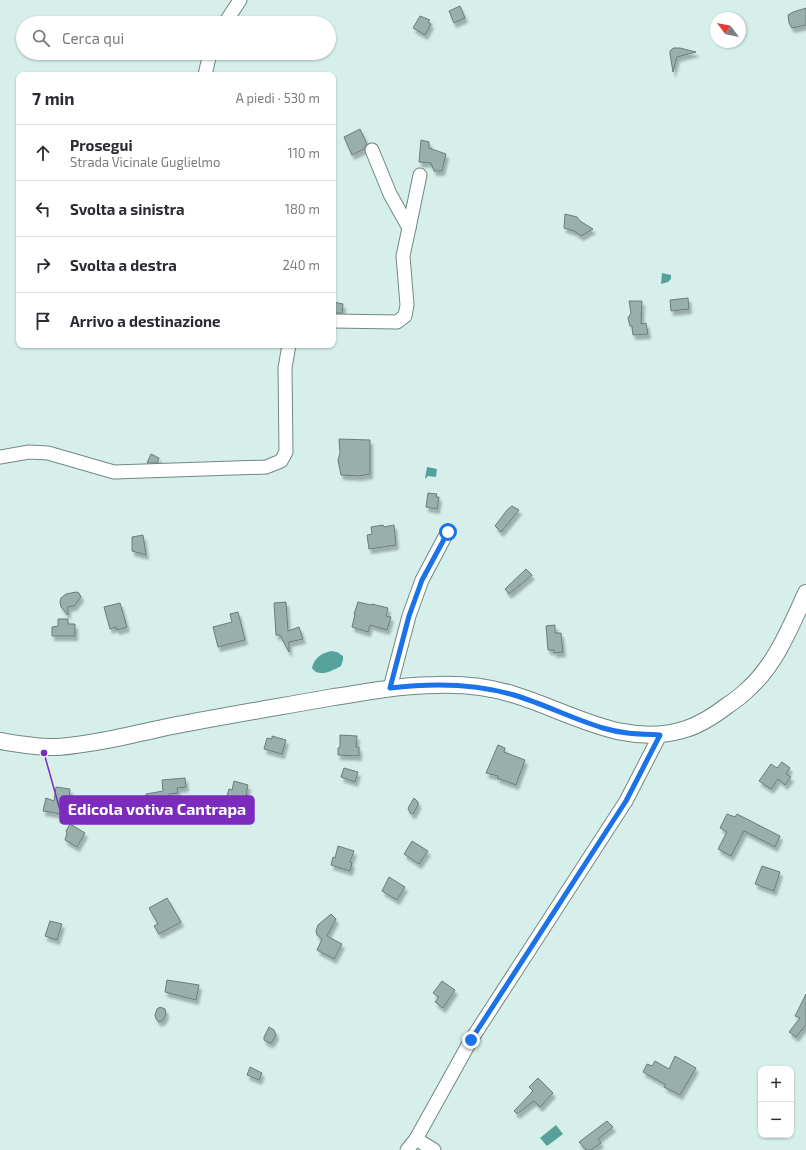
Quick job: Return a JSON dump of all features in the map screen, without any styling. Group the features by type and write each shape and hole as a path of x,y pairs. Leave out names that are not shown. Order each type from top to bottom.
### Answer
{"main road":[{"path":"0,741 56,747 97,741 260,710 390,688 438,684 485,688 515,695 604,728 630,734 660,735 686,729 713,717 747,691 768,666 786,636 806,593"}],"street":[{"path":"230,16 240,0"},
{"path":"206,72 208,60"},
{"path":"372,150 390,194 409,228"},
{"path":"336,321 397,322 405,316 407,306 403,256 420,175"},
{"path":"0,457 29,452 48,453 114,472 266,467 281,461 286,452 285,368 288,348"},
{"path":"390,688 409,616 422,580 448,532"},
{"path":"407,1150 416,1139 471,1040 626,801 660,735"},
{"path":"416,1139 434,1150"}],"water":[{"path":"662,273 671,275 671,279 668,282 661,284"},
{"path":"427,467 437,469 436,477 428,476 425,479"},
{"path":"331,651 337,652 343,656 341,666 325,673 318,673 315,671 312,668 317,659 325,653"},
{"path":"556,1125 563,1134 547,1146 540,1138"}],"building":[{"path":"460,6 465,18 454,23 449,11"},
{"path":"806,8 806,25 792,28 789,23 788,15"},
{"path":"420,16 430,20 428,22 431,24 425,35 413,28"},
{"path":"673,48 696,52 677,57 673,72 670,51"},
{"path":"360,129 367,144 364,149 352,155 344,137"},
{"path":"421,140 429,142 429,148 446,154 442,171 434,171 431,163 419,162"},
{"path":"565,214 577,217 580,221 593,229 581,236 574,231 564,228"},
{"path":"688,298 689,309 671,311 670,300"},
{"path":"629,301 642,301 641,324 646,323 648,334 633,335 632,326 630,326 628,318 631,313"},
{"path":"336,303 343,304 342,313 336,313"},
{"path":"339,439 370,440 370,474 359,476 341,475 338,460 340,453"},
{"path":"151,454 159,458 157,463 147,463"},
{"path":"428,493 437,494 436,497 439,497 437,509 426,507"},
{"path":"512,506 519,510 501,532 495,526 507,510"},
{"path":"383,525 384,527 394,525 396,545 369,549 367,535 372,534 371,527"},
{"path":"143,535 146,555 132,551 132,537"},
{"path":"526,569 532,575 509,594 505,589"},
{"path":"76,592 79,593 81,597 74,606 68,607 68,615 61,607 61,598 66,594"},
{"path":"286,602 288,631 299,627 303,639 289,642 289,652 280,635 276,635 274,603"},
{"path":"358,602 388,608 386,616 391,617 387,630 370,625 368,632 352,627"},
{"path":"120,603 127,627 117,630 116,627 110,629 104,607"},
{"path":"238,612 245,640 218,647 213,627 232,622 230,614"},
{"path":"58,619 68,619 68,624 75,624 75,636 52,636 52,627 58,626"},
{"path":"555,625 555,633 561,633 563,652 554,653 554,650 548,650 546,626"},
{"path":"340,735 357,736 356,747 359,747 359,756 338,755"},
{"path":"272,736 286,740 282,754 264,749 267,738 272,739"},
{"path":"498,745 505,748 504,752 525,760 516,785 497,778 498,776 486,773"},
{"path":"782,762 790,768 786,774 791,777 785,785 778,779 771,789 759,781 771,764 777,768"},
{"path":"344,768 358,772 355,782 341,777"},
{"path":"185,778 186,787 177,788 178,793 169,794 169,799 160,800 161,807 147,808 146,794 163,791 162,780"},
{"path":"234,781 248,785 246,804 239,802 237,808 230,806 231,800 226,799 229,789 232,790"},
{"path":"56,787 70,789 67,815 43,811 46,798 54,801"},
{"path":"414,798 418,802 418,805 413,814 410,813 408,808"},
{"path":"727,814 735,817 737,814 780,836 775,847 744,831 731,856 718,849 727,832 720,828"},
{"path":"70,824 85,833 77,847 65,840 67,833 66,831"},
{"path":"412,841 428,851 419,864 404,854"},
{"path":"338,846 354,851 350,862 352,863 350,871 331,865 333,857 335,858"},
{"path":"762,866 780,872 774,891 755,884"},
{"path":"389,877 405,887 397,900 382,891"},
{"path":"167,898 181,922 159,934 154,926 158,924 149,908"},
{"path":"331,914 336,919 327,936 342,944 334,959 317,950 322,939 317,935 316,931 318,925"},
{"path":"50,921 62,924 57,940 45,936"},
{"path":"167,980 199,985 196,1000 165,992"},
{"path":"442,981 455,990 443,1008 435,1002 439,997 433,993"},
{"path":"806,994 806,1025 796,1037 789,1032 800,1018 795,1016"},
{"path":"160,1007 165,1009 166,1014 163,1020 159,1022 155,1015 157,1009"},
{"path":"269,1027 274,1030 276,1035 272,1042 269,1043 264,1040 264,1037"},
{"path":"675,1056 696,1068 680,1095 664,1087 666,1085 643,1072 647,1064 652,1066 655,1061 669,1069"},
{"path":"250,1067 262,1073 259,1080 247,1075"},
{"path":"538,1078 553,1093 540,1107 534,1101 517,1114 514,1111 533,1091 529,1087"},
{"path":"607,1121 613,1127 598,1139 601,1143 591,1150 586,1150 579,1142"}],"place":[{"name":"Edicola votiva Cantrapa","path":"44,753"}],"route":[{"path":"448,532 422,580 409,616 390,688 444,684 485,688 515,695 576,719 604,728 630,734 660,735 626,801 471,1040"}]}
